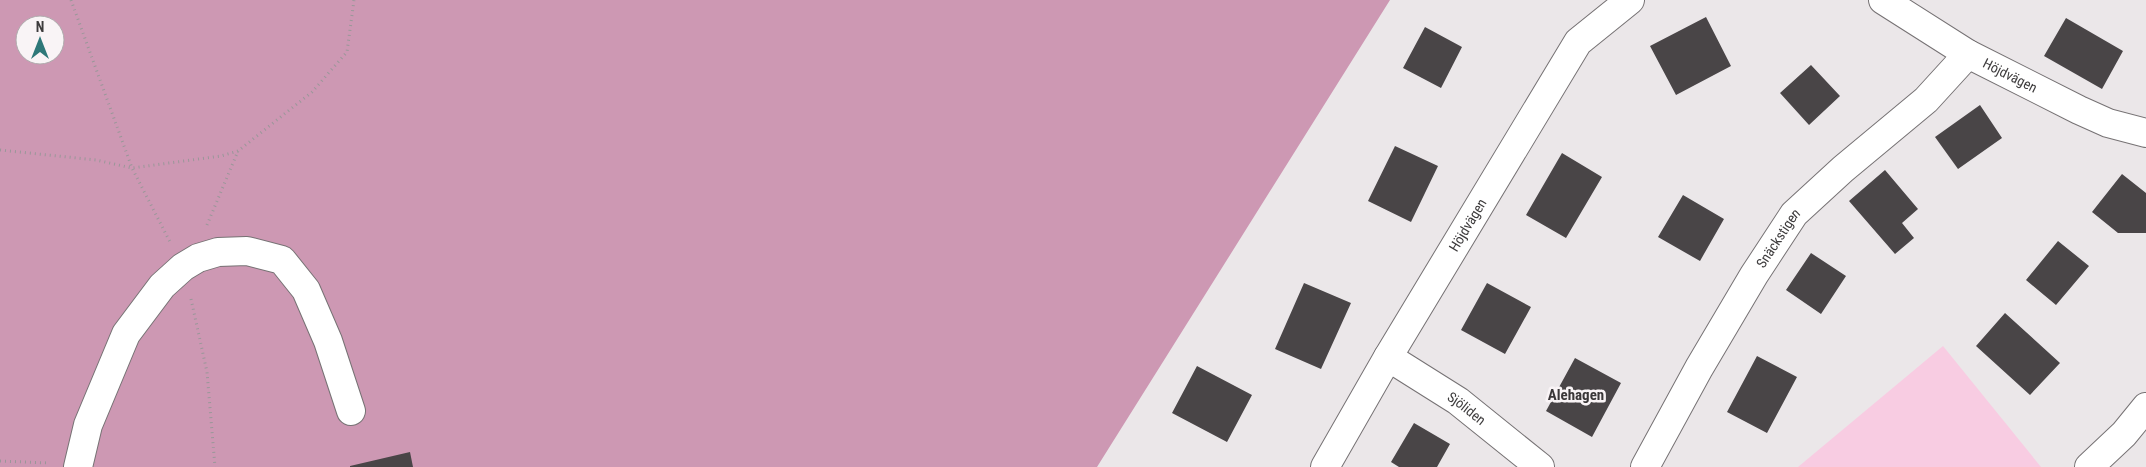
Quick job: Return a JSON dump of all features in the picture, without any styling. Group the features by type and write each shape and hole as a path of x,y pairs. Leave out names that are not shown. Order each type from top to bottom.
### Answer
{"street":[{"name":"Höjdvägen","path":"1326,467 1388,357 1578,42 1630,0"},
{"name":"Höjdvägen","path":"1883,0 1968,54 2108,123 2146,133"},
{"name":"Snäckstigen","path":"1645,467 1699,368 1754,275 1794,214 1843,169 1926,100 1968,54"},
{"path":"78,465 88,425 126,334 162,286 183,267 198,258 218,252 247,250 282,260 306,290 328,341 351,411"},
{"name":"Sjöliden","path":"1388,357 1458,401 1540,467"},
{"path":"2089,467 2124,434 2146,407"}],"path":[{"path":"71,0 132,168 183,267 207,372 215,467"},
{"path":"0,150 96,160 132,168 220,156 238,151 312,92 347,52 354,0"},
{"path":"183,267 196,248 238,151"},
{"path":"0,461 78,465"}],"shaded area":[{"path":"0,0 1390,0 1097,467 0,467"},
{"path":"1943,346 2041,467 1798,467"}],"building":[{"path":"1706,17 1731,66 1676,95 1650,46"},
{"path":"2066,18 2123,51 2102,89 2044,56"},
{"path":"1425,27 1462,47 1441,88 1403,68"},
{"path":"1811,65 1840,96 1809,125 1780,93"},
{"path":"1980,105 2002,138 1958,169 1935,137"},
{"path":"1395,146 1438,166 1411,222 1368,201"},
{"path":"1562,153 1602,177 1566,238 1526,215"},
{"path":"1885,170 1918,209 1902,223 1914,238 1895,254 1849,201"},
{"path":"2122,174 2146,193 2146,233 2118,233 2092,212"},
{"path":"1683,195 1724,219 1700,261 1658,237"},
{"path":"2058,241 2089,266 2056,305 2026,280"},
{"path":"1811,253 1846,276 1821,314 1786,290"},
{"path":"1304,283 1351,303 1321,369 1275,349"},
{"path":"1487,283 1531,307 1505,354 1461,330"},
{"path":"2005,313 2060,363 2030,395 1976,346"},
{"path":"1757,356 1797,377 1767,433 1727,412"},
{"path":"1575,358 1621,383 1592,437 1546,411"},
{"path":"1197,366 1252,395 1227,442 1172,413"},
{"path":"1414,423 1450,444 1437,467 1399,467 1391,462"},
{"path":"410,452 413,467 350,467 350,466"}],"district":[{"name":"Alehagen","path":"1576,395"}]}
